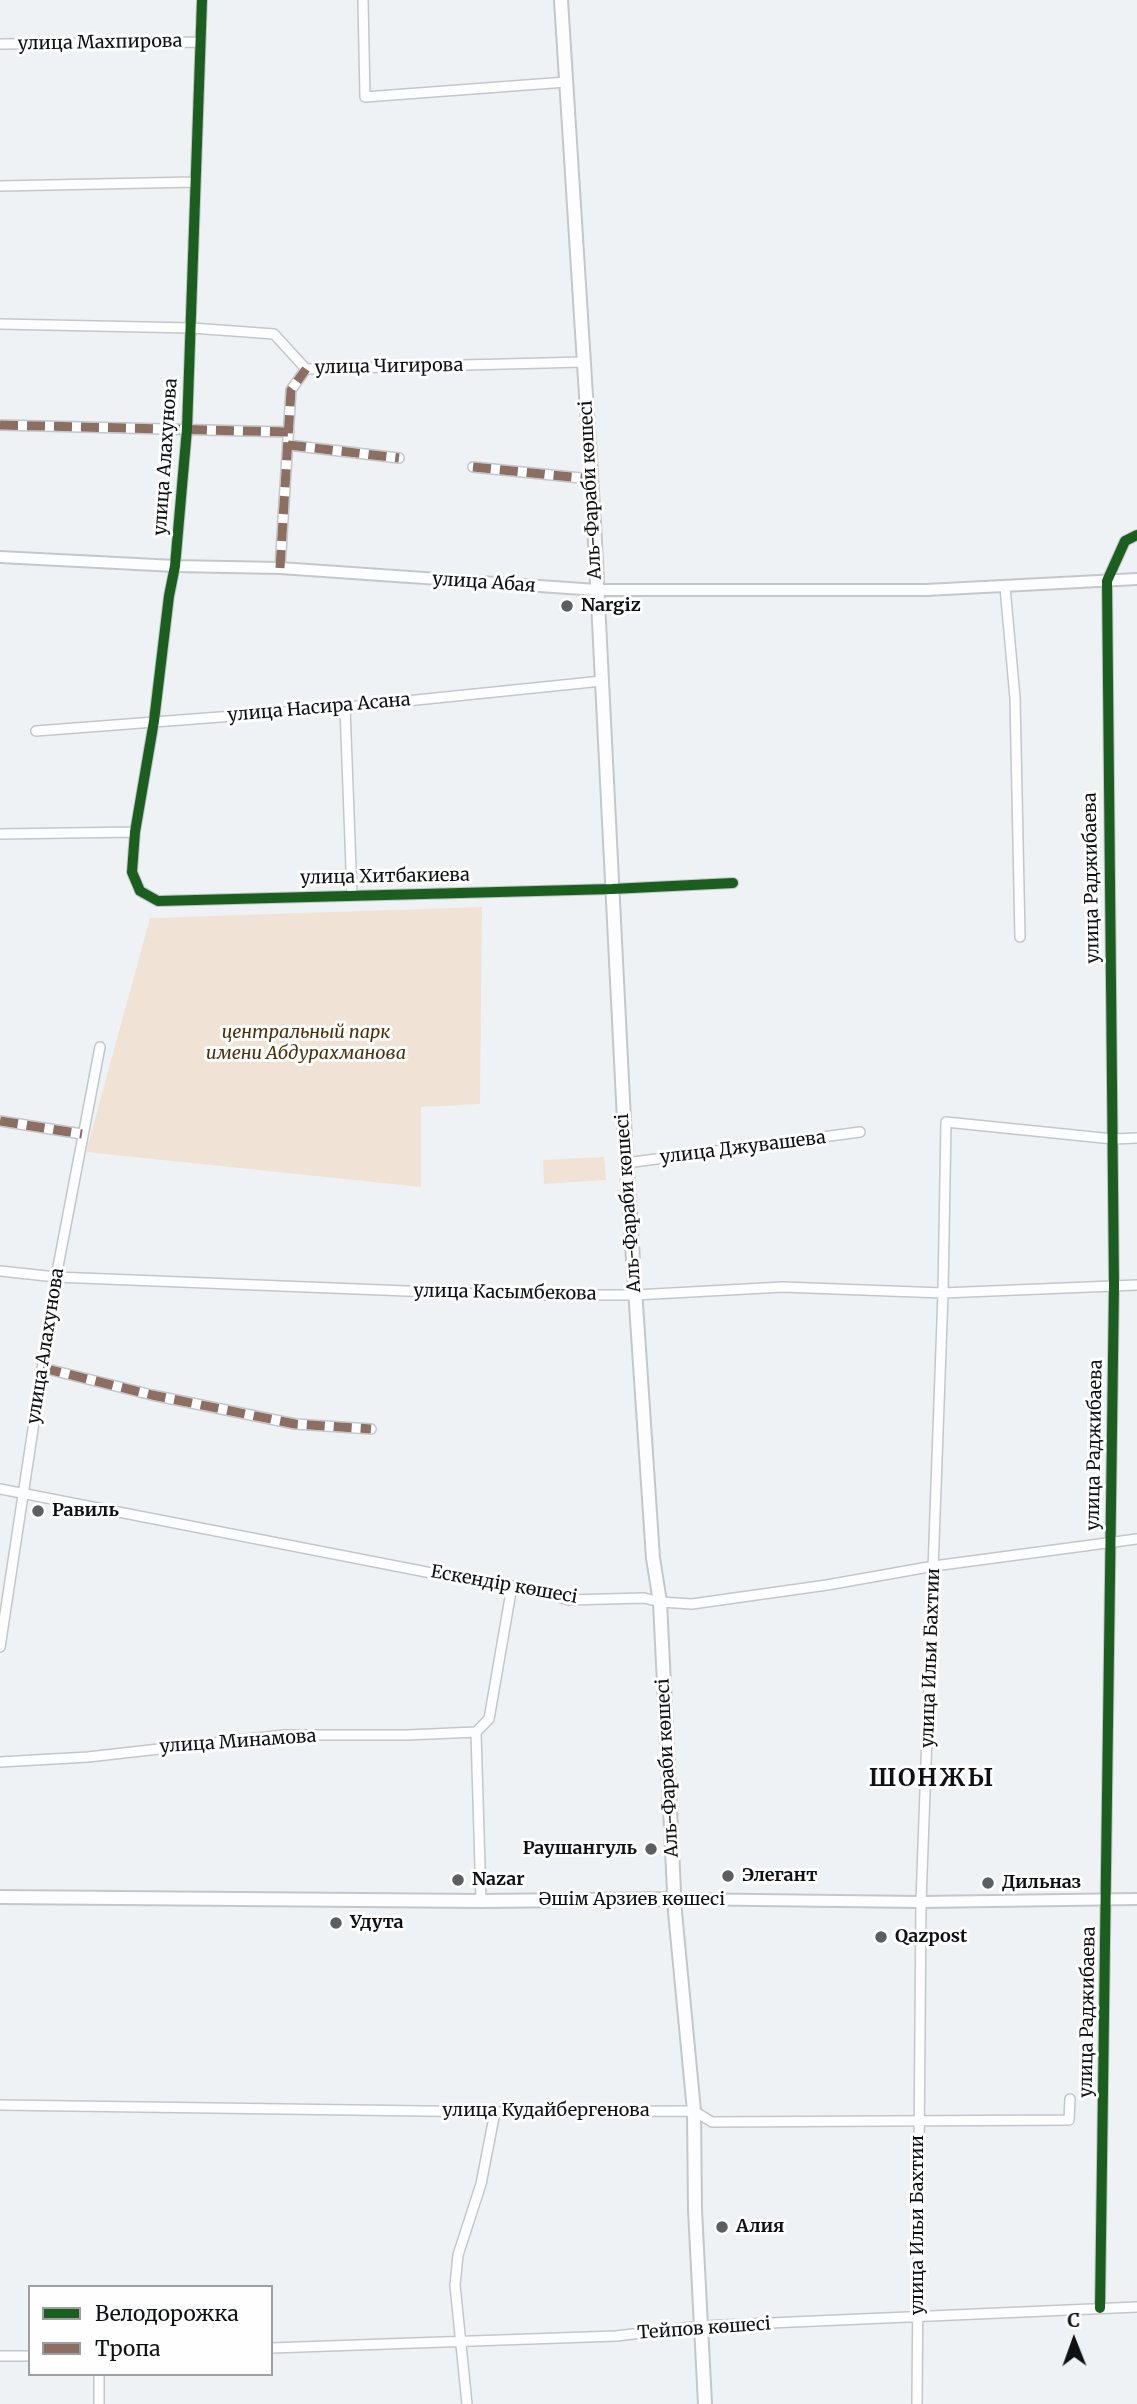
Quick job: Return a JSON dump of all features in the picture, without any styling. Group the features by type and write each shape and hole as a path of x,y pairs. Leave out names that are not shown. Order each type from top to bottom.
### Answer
{"main road":[{"name":"Аль-Фараби көшесі","path":"561,0 591,479 626,1163 653,1558 660,1602 674,1899 694,2111 695,2210 705,2404"},
{"name":"Әшім Арзиев көшесі","path":"0,1896 674,1899"}],"street":[{"name":"улица Алахунова","path":"158,901 140,891 132,872 135,832 154,721 175,566 187,429 202,0"},
{"path":"362,0 365,97 566,82"},
{"name":"улица Махпирова","path":"0,44 200,42"},
{"path":"0,186 196,182"},
{"name":"улица Чигирова","path":"0,324 192,328 274,334 306,369 584,362"},
{"path":"281,568 291,390 306,369"},
{"path":"0,425 289,432"},
{"path":"288,445 399,458"},
{"path":"473,467 591,479"},
{"path":"1107,582 1125,541 1137,535"},
{"name":"улица Абая","path":"0,557 175,566 281,568 597,590 926,590 1137,579"},
{"name":"улица Раджибаева","path":"1100,2308 1114,1285 1107,582"},
{"path":"1005,587 1015,698 1020,937"},
{"name":"улица Насира Асана","path":"36,731 345,707 602,681"},
{"path":"345,707 352,895"},
{"path":"0,834 135,832"},
{"name":"улица Хитбакиева","path":"158,901 612,889 733,883"},
{"name":"улица Алахунова","path":"0,1647 56,1277 100,1046"},
{"path":"0,1121 82,1134"},
{"name":"улица Ильи Бахтии","path":"917,2404 921,1902 943,1293 946,1122 1113,1139"},
{"name":"улица Джувашева","path":"626,1163 860,1132"},
{"path":"1113,1139 1137,1138"},
{"name":"улица Касымбекова","path":"0,1271 56,1277 507,1295 635,1295 783,1287 943,1293 1137,1284"},
{"path":"43,1368 152,1395 295,1424 371,1429"},
{"name":"Ескендір көшесі","path":"0,1489 452,1577 512,1586 569,1600 644,1598 692,1604 827,1585 934,1566 1137,1539"},
{"path":"481,1900 476,1732 489,1719 512,1586"},
{"name":"улица Минамова","path":"0,1762 88,1757 285,1735 476,1732"},
{"name":"Әшім Арзиев көшесі","path":"674,1899 921,1902 1137,1899"},
{"name":"улица Кудайбергенова","path":"0,2105 495,2112 694,2111 712,2122 919,2121 1069,2120 1070,2099"},
{"path":"467,2404 455,2286 458,2255 481,2184 495,2112"},
{"name":"Тейпов көшесі","path":"273,2348 616,2336 701,2326 1137,2307"},
{"path":"0,2356 28,2356"},
{"path":"99,2376 99,2404"}],"green space":[{"name":"центральный парк имени Абдурахманова","path":"482,907 480,1104 421,1107 421,1187 86,1152 150,918"},
{"path":"604,1157 606,1180 544,1184 543,1160"}],"marked path":[{"path":"280,568 291,390 306,369"},
{"path":"0,425 289,432"},
{"path":"288,445 399,458"},
{"path":"473,467 591,479"},
{"path":"0,1121 82,1134"},
{"path":"43,1368 152,1395 295,1424 371,1429"}],"cycle path":[{"path":"202,0 187,429 175,566 154,721 135,832 132,872 140,891 158,901 612,889 733,883"},
{"path":"1100,2308 1114,1285 1107,581 1125,541 1137,535"}],"place":[{"name":"Nargiz","path":"567,606"},
{"name":"Равиль","path":"38,1511"},
{"name":"Раушангуль","path":"651,1849"},
{"name":"Элегант","path":"728,1876"},
{"name":"Nazar","path":"458,1880"},
{"name":"Дильназ","path":"988,1883"},
{"name":"Удута","path":"336,1923"},
{"name":"Qazpost","path":"881,1937"},
{"name":"Алия","path":"722,2227"}],"district":[{"name":"ШОНЖЫ","path":"932,1779"}]}
